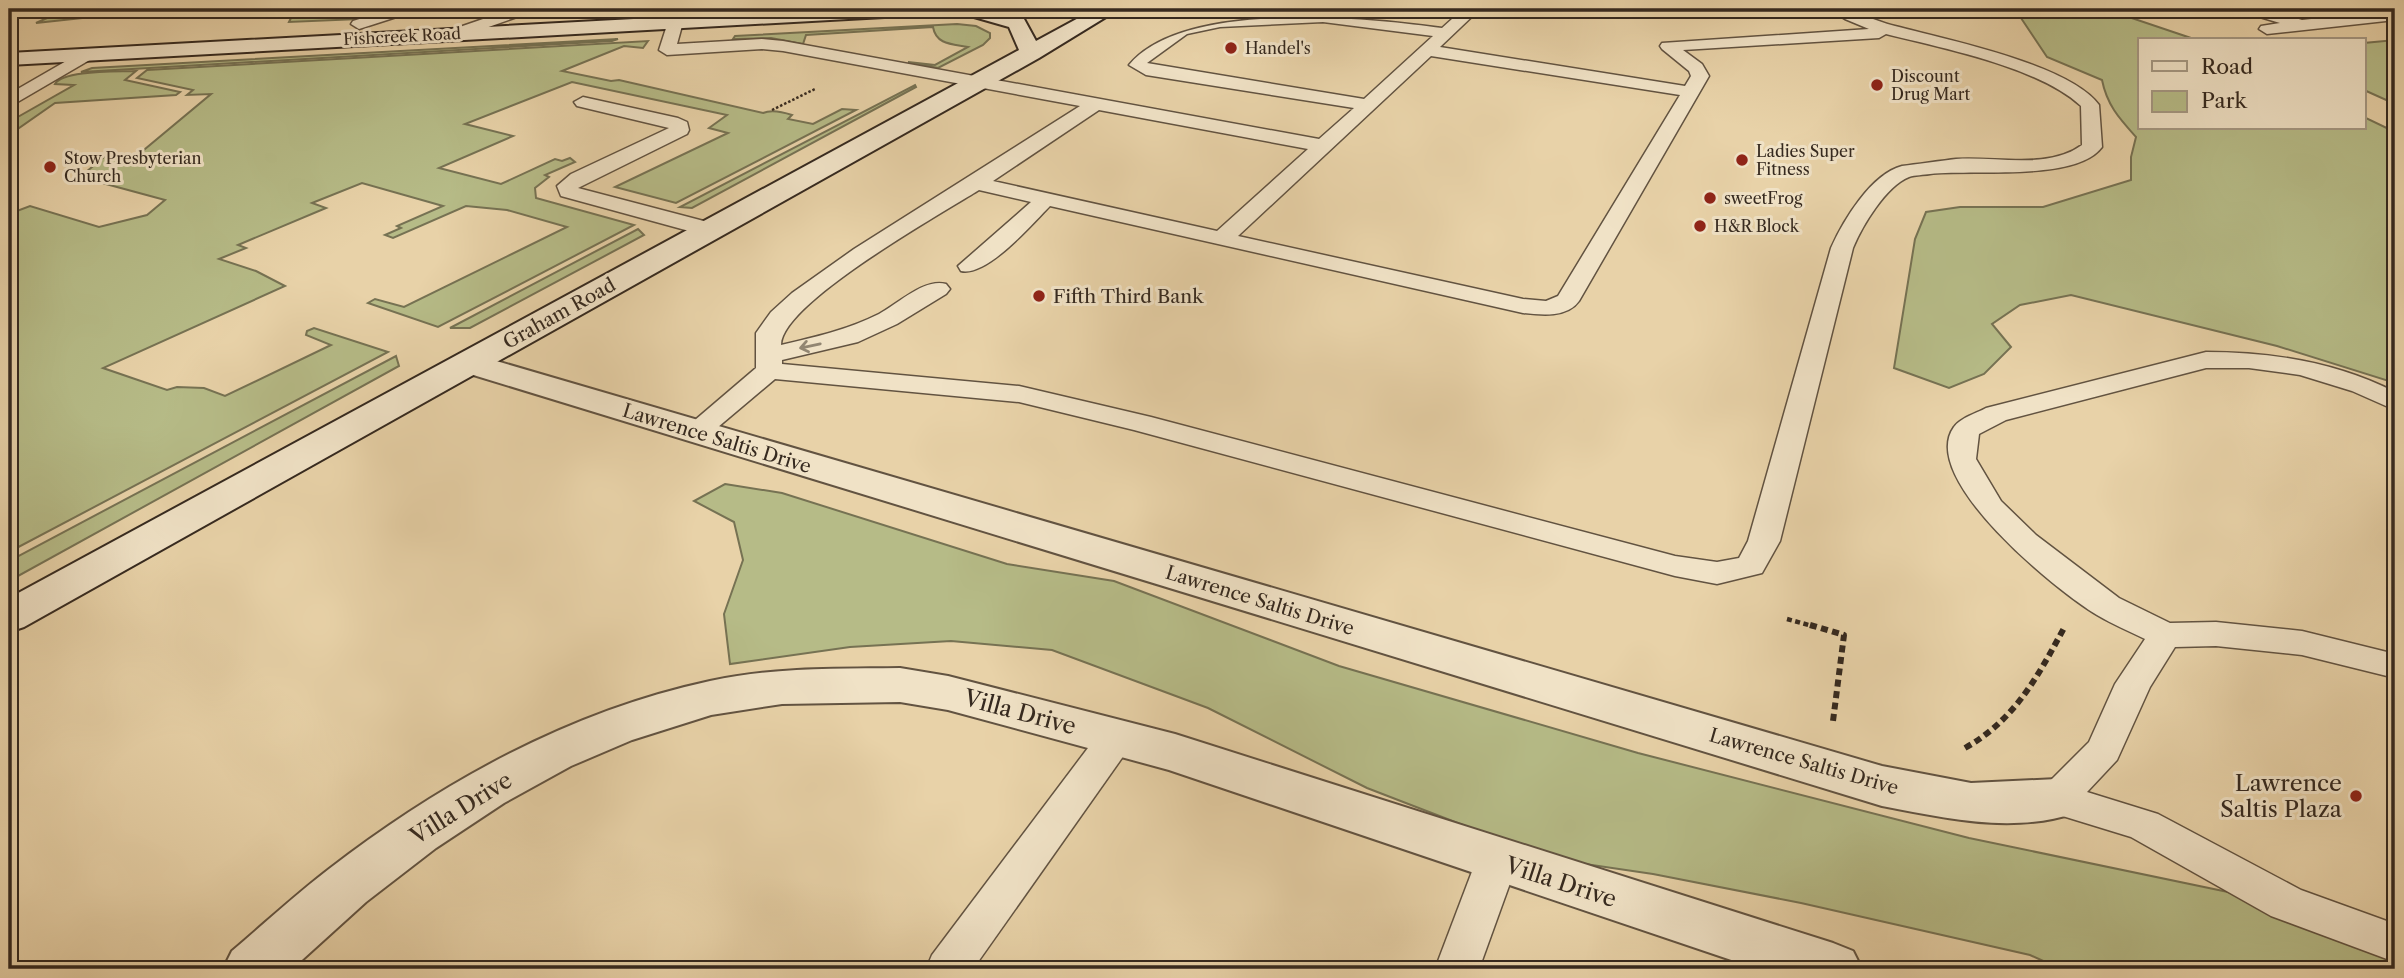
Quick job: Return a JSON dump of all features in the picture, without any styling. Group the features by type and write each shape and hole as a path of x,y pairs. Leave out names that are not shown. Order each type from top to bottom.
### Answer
{"main road":[{"name":"Fishcreek Road","path":"9,58 921,9"},
{"path":"967,9 1017,23 1031,53"},
{"name":"Graham Road","path":"9,617 1109,9"},
{"name":"Lawrence Saltis Drive","path":"469,363 1882,786 1971,803 2057,799"},
{"name":"Villa Drive","path":"252,969 347,886 418,833 486,789 554,753 615,727 710,698 782,687 900,685 948,693 1175,754 1833,969"}],"lane":[{"path":"359,24 407,9"},
{"path":"457,33 526,9"},
{"path":"1222,239 1472,9"},
{"path":"769,363 1019,394 1141,423 1675,566 1717,573 1751,566 1764,541 1842,248 1853,222 1874,196 1902,172 1957,165 2038,165 2076,159 2092,147 2090,106 2079,93 2033,72 1954,45 1894,32 1850,17 1836,9"},
{"path":"2248,9 2306,25"},
{"path":"2267,29 2395,15"},
{"path":"1368,105 1146,70 1136,65 1140,59 1182,31 1201,24 1220,22 1323,17 1446,33"},
{"path":"675,22 667,50 762,44 1323,146"},
{"path":"976,183 1523,306 1549,308 1567,301 1700,76 1696,68 1668,46 1894,32"},
{"path":"1427,50 1690,92"},
{"path":"9,102 88,54"},
{"path":"1157,114 1203,79"},
{"path":"583,102 671,122 680,126 680,130 578,178 567,186 568,192 711,230"},
{"path":"769,363 769,334 784,311 838,270 1096,104"},
{"path":"1013,228 1010,249 968,266 972,246 1013,228 1046,199"},
{"path":"695,432 769,363 849,337 888,319 937,288"},
{"path":"2395,402 2361,385 2303,368 2249,360 2206,360 1996,414 1966,430 1962,459 1989,506 2025,542 2107,606 2165,635 2216,634 2302,643 2395,666"},
{"path":"2165,635 2133,684 2104,750 2057,799 2144,825 2286,903 2395,943"},
{"path":"948,969 1116,738"},
{"path":"1457,969 1497,861"}],"path":[{"path":"1787,619 1844,635 1833,721 1845,724"},
{"path":"1960,748 1969,748 1985,737 2032,688 2065,626 2078,627"}],"green space":[{"path":"67,9 166,9 36,23"},
{"path":"287,9 494,9 479,14 289,22 294,12"},
{"path":"2015,9 2105,9 2191,38 2138,38 2138,130 2366,130 2366,118 2395,132 2395,383 2277,346 2071,295 2020,305 1992,324 2011,347 1984,374 1949,388 1894,368 1915,239 1926,212 1960,207 2043,207 2131,180 2131,157 2136,137 2110,104 2102,80 2047,57"},
{"path":"957,24 976,26 990,33 990,38 983,45 938,68 908,62 935,65 968,47 941,40 933,27 806,35 803,44 771,38 733,39 735,36"},
{"path":"618,39 612,41 81,72 92,68"},
{"path":"2395,40 2395,104 2366,91 2366,43"},
{"path":"648,41 643,48 624,46 562,71 611,81 619,80 763,113 781,112 792,115 788,119 813,124 842,109 856,110 676,203 615,187 728,133 709,128 727,115 572,82 465,124 513,136 439,168 501,184 555,159 562,161 570,158 575,162 545,175 549,177 535,188 536,198 634,225 438,327 368,303 375,299 404,307 567,227 507,210 466,206 393,238 385,235 401,228 397,226 443,206 362,183 312,203 326,208 238,245 246,248 219,259 256,271 285,286 103,368 167,390 177,387 204,388 225,396 331,345 306,335 307,331 314,328 388,352 9,552 9,214 30,206 99,227 147,215 165,200 80,177 104,157 139,154 211,94 187,95 193,90 137,78 147,70"},
{"path":"136,71 125,80 180,92 176,95 55,103 9,135 9,122 74,85 55,84 60,79 91,73"},
{"path":"915,85 916,87 692,208 680,207"},
{"path":"638,229 644,235 470,328 450,328"},
{"path":"396,356 399,366 9,581 9,561"},
{"path":"725,484 782,493 1007,564 1114,581 1339,666 1638,753 1969,838 2228,892 2395,951 2395,969 2061,969 2030,955 1801,903 1653,874 1551,859 1367,788 1208,708 1052,650 951,641 850,647 730,664 724,614 743,560 734,522 694,501"}],"place":[{"name":"Handel's","path":"1231,48"},
{"name":"Discount Drug Mart","path":"1877,85"},
{"name":"Ladies Super Fitness","path":"1742,160"},
{"name":"Stow Presbyterian Church","path":"50,167"},
{"name":"sweetFrog","path":"1710,198"},
{"name":"H&R Block","path":"1700,226"},
{"name":"Fifth Third Bank","path":"1039,296"},
{"name":"Lawrence Saltis Plaza","path":"2356,796"}]}
